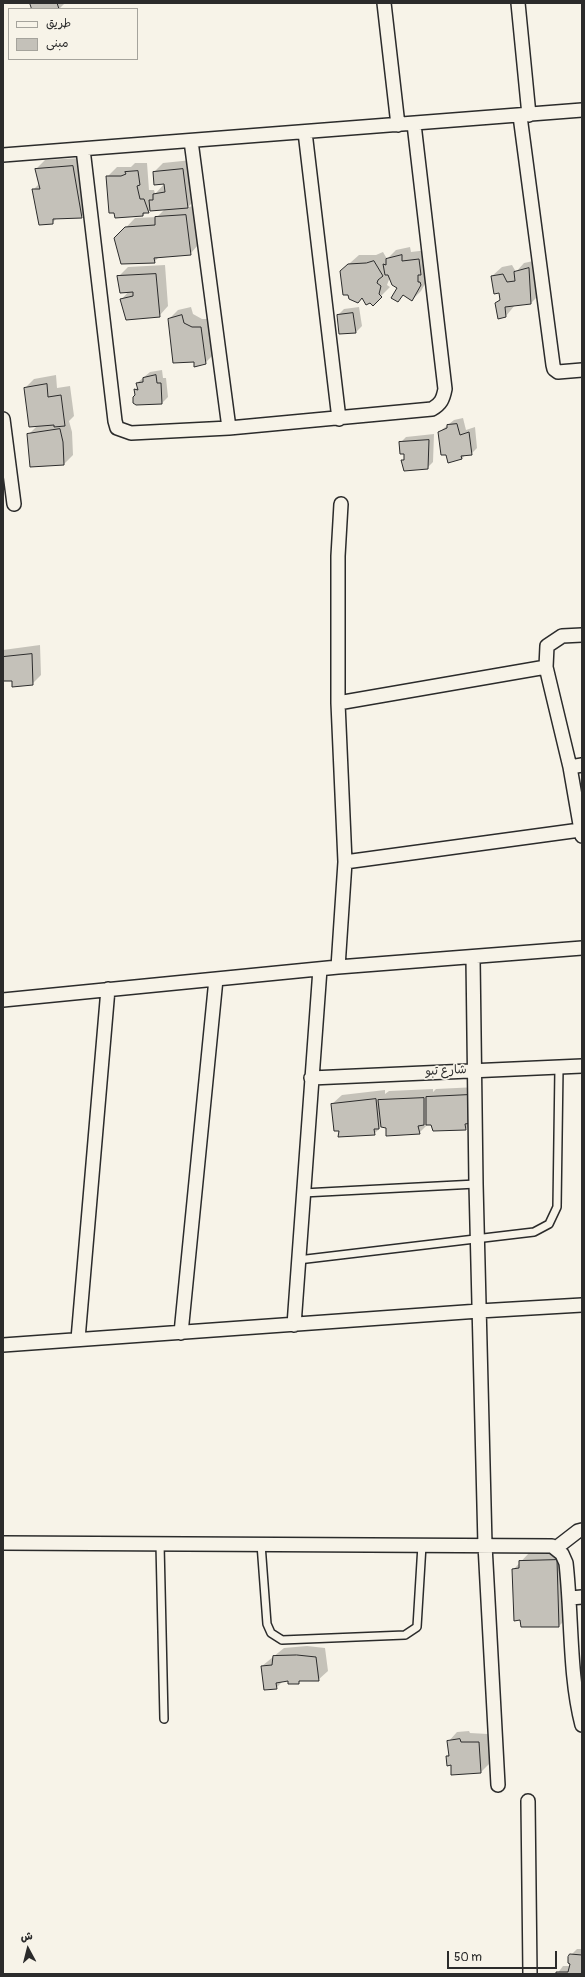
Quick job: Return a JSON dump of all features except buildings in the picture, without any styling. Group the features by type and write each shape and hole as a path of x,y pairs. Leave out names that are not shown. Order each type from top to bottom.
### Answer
{"street":[{"path":"384,3 398,125"},
{"path":"518,3 524,115 553,365 554,369 558,372 582,370"},
{"path":"3,155 582,110"},
{"path":"83,149 117,428 131,433 229,428 339,419 432,409 439,405 443,398 445,389 414,124"},
{"path":"305,132 339,419"},
{"path":"191,140 229,428"},
{"path":"3,419 14,504"},
{"path":"338,968 345,862 338,703 338,556 341,504"},
{"path":"345,862 581,833 576,766 546,667 547,646 562,636 582,634"},
{"path":"338,703 546,667"},
{"path":"3,1000 338,968 582,948"},
{"path":"473,958 477,1239 485,1545 498,1785"},
{"path":"294,1325 320,970"},
{"path":"181,1333 216,979"},
{"path":"78,1339 108,989"},
{"name":"شارع تبو","path":"311,1078 474,1069 530,1067 559,1068 582,1066"},
{"path":"3,1345 582,1305"},
{"path":"556,1548 578,1531 582,1530"},
{"path":"3,1543 485,1545 545,1546 556,1548 565,1558 576,1598 580,1712 582,1725"},
{"path":"528,1801 530,1974"}],"lane":[{"path":"298,1260 534,1232 549,1224 557,1207 559,1068"},
{"path":"303,1193 476,1184"},
{"path":"160,1544 164,1719"},
{"path":"261,1544 267,1624 271,1633 282,1640 405,1635 417,1627 422,1545"}]}
